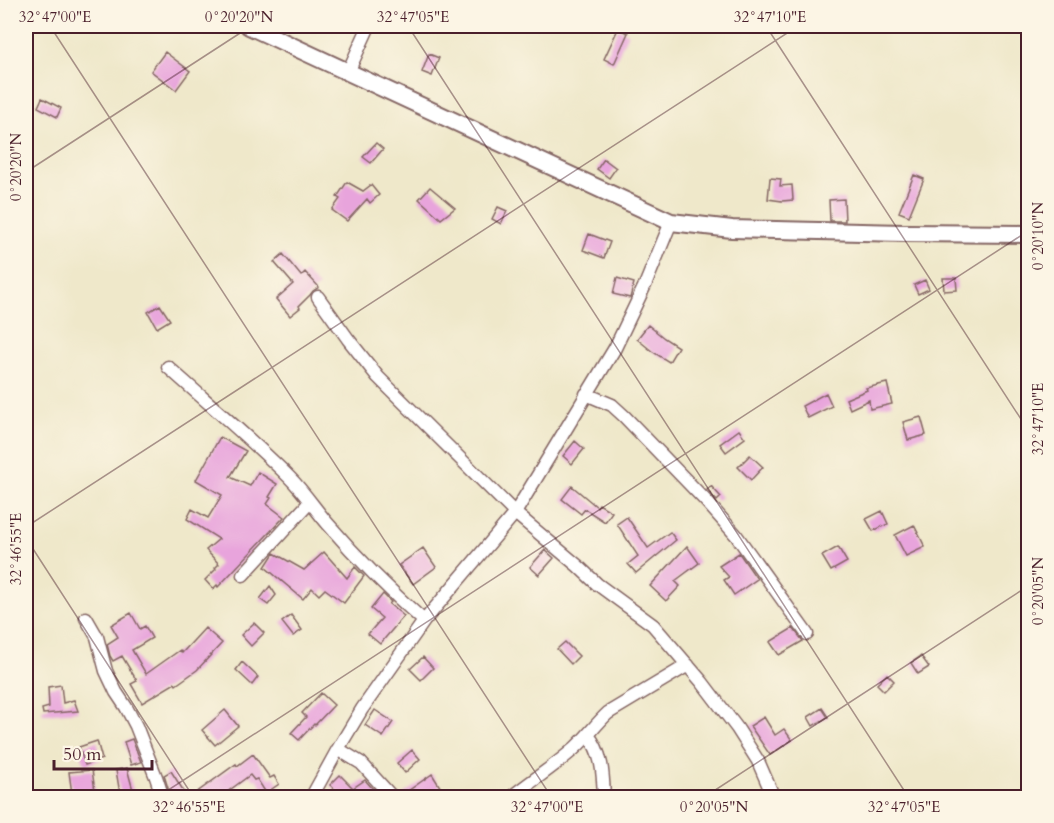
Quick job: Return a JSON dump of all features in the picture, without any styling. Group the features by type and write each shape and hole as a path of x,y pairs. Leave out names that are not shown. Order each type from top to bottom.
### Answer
{"street":[{"path":"249,26 671,222 732,229 1029,234"},
{"path":"348,72 369,26"},
{"path":"311,798 362,709 424,621 514,513 619,339 646,283 671,222"},
{"path":"318,297 378,377 514,513 579,566 597,584 652,625 688,665 737,728 758,761 774,798"},
{"path":"168,367 292,480 327,524 390,591 424,621"},
{"path":"586,394 612,405 705,500 736,535 807,634"},
{"path":"243,574 310,502"},
{"path":"86,618 97,637 106,671 136,726 163,798"},
{"path":"510,798 572,750 608,713 688,665"},
{"path":"588,735 600,756 604,798"},
{"path":"338,748 361,763 393,798"}],"building":[{"path":"618,29 628,33 614,64 604,59"},
{"path":"165,52 190,71 176,90 151,71"},
{"path":"429,54 439,58 432,76 422,72"},
{"path":"42,98 61,108 57,117 38,107"},
{"path":"376,143 383,149 371,163 363,157"},
{"path":"604,159 616,168 609,178 597,169"},
{"path":"914,175 924,179 909,216 899,212"},
{"path":"770,178 781,179 780,186 792,185 793,200 768,199"},
{"path":"347,182 363,191 371,185 379,195 370,203 367,199 347,221 332,210 340,199 337,197"},
{"path":"430,187 455,208 441,219 419,199"},
{"path":"844,199 845,221 830,221 829,200"},
{"path":"498,207 507,211 501,224 492,219"},
{"path":"589,234 610,242 604,258 583,250"},
{"path":"283,254 301,276 305,272 319,287 290,316 276,299 293,284 274,262"},
{"path":"617,278 634,283 630,298 613,294"},
{"path":"943,278 956,278 957,290 944,291"},
{"path":"925,280 929,289 918,294 914,285"},
{"path":"160,305 170,320 157,328 148,312"},
{"path":"648,325 678,347 669,362 637,339"},
{"path":"887,383 892,404 870,409 869,400 850,409 846,399 867,390 866,388"},
{"path":"826,393 832,406 808,418 802,406"},
{"path":"921,417 926,435 908,440 903,422"},
{"path":"739,430 745,438 726,452 720,444"},
{"path":"220,437 246,451 230,477 250,486 258,472 277,484 267,504 284,517 218,587 217,585 213,589 205,580 219,564 206,550 219,539 187,519 192,509 208,518 222,495 196,480"},
{"path":"575,441 584,449 572,464 563,456"},
{"path":"750,455 763,467 751,480 738,467"},
{"path":"572,486 597,507 599,504 612,512 605,522 585,509 581,514 562,499"},
{"path":"711,486 721,497 717,501 707,490"},
{"path":"882,511 888,524 873,531 866,519"},
{"path":"627,517 648,548 670,532 676,540 636,573 628,564 638,556 617,524"},
{"path":"914,525 925,547 906,556 895,535"},
{"path":"687,546 699,563 675,581 680,586 666,601 650,586"},
{"path":"838,547 847,562 831,571 822,556"},
{"path":"423,548 436,567 413,584 399,565"},
{"path":"545,550 554,558 539,575 530,567"},
{"path":"324,552 347,578 355,567 364,576 344,603 325,589 319,595 312,588 303,599 265,567 274,553 304,570"},
{"path":"739,553 757,579 734,595 724,580 729,577 719,566"},
{"path":"270,586 276,595 268,605 260,599"},
{"path":"383,594 391,602 389,604 404,616 380,644 368,634 382,618 371,609"},
{"path":"131,613 140,629 145,626 152,638 132,650 146,674 180,650 182,653 205,628 222,643 197,670 176,685 175,683 142,703 131,684 137,681 122,656 113,661 107,644 118,637 111,625"},
{"path":"291,615 302,630 293,636 282,622"},
{"path":"254,623 264,633 251,646 241,635"},
{"path":"793,628 803,641 779,655 770,642"},
{"path":"565,642 579,656 571,664 557,649"},
{"path":"921,656 929,667 918,674 911,663"},
{"path":"423,657 433,668 421,680 410,669"},
{"path":"242,662 258,677 252,685 236,670"},
{"path":"887,674 894,681 884,691 877,684"},
{"path":"61,685 63,703 74,700 78,711 43,714 42,709 49,707 48,687"},
{"path":"321,693 334,705 299,740 291,733 306,717 302,713"},
{"path":"822,708 828,717 813,726 808,717"},
{"path":"225,710 238,726 215,745 202,730"},
{"path":"375,710 393,722 383,737 365,725"},
{"path":"764,717 775,735 784,729 792,740 770,755 750,726"},
{"path":"132,739 141,762 131,765 124,742"},
{"path":"97,741 102,759 85,765 79,747"},
{"path":"412,750 420,759 405,773 397,763"},
{"path":"253,754 270,778 274,776 279,784 266,793 257,779 254,780 250,775 219,798 189,798 236,764 237,766"},
{"path":"127,768 134,794 123,798 116,770"},
{"path":"92,770 95,791 72,794 69,772"},
{"path":"171,771 188,798 171,798 164,775"},
{"path":"432,774 447,798 401,798 401,796"},
{"path":"340,775 353,788 365,780 381,798 340,798 342,796 330,785"}]}
